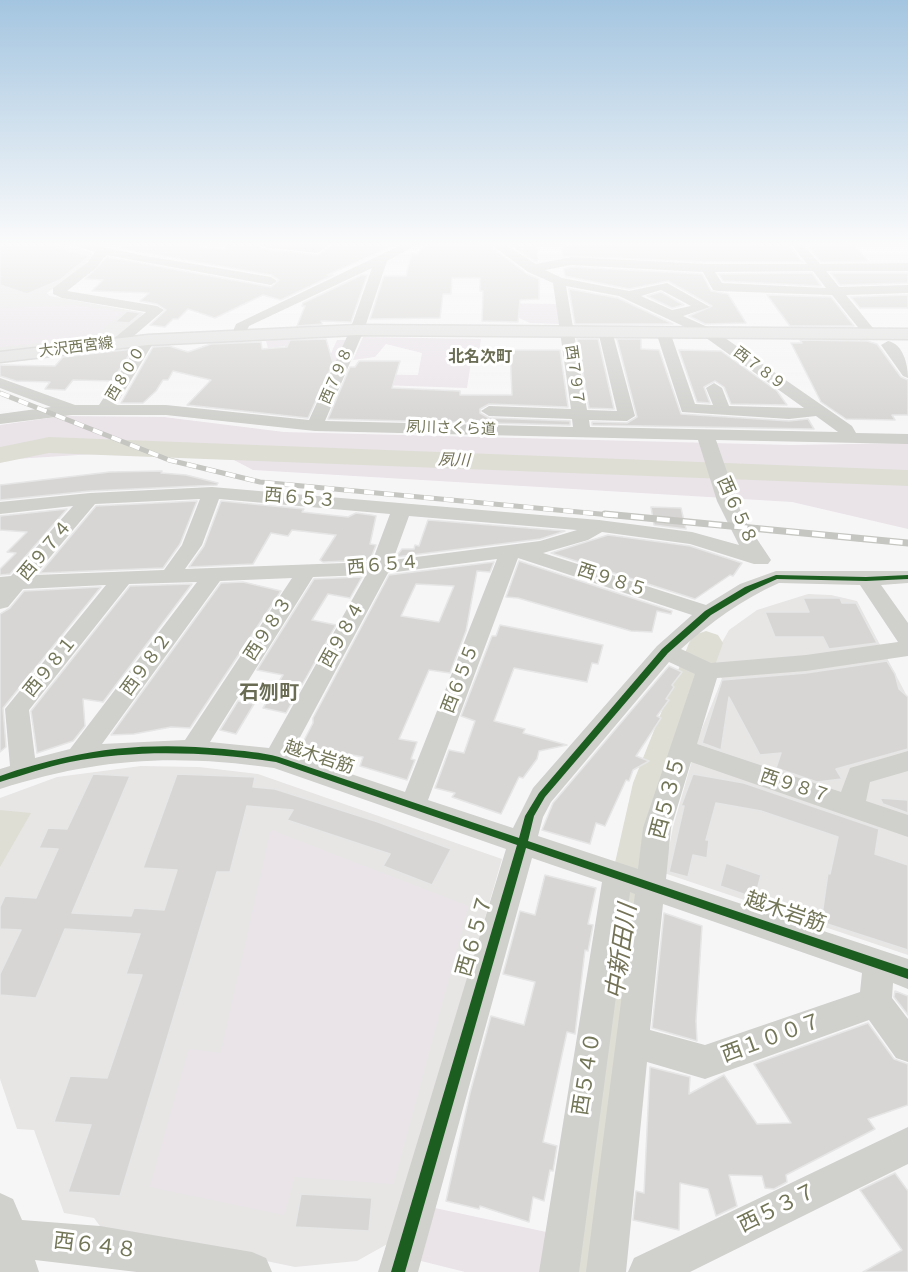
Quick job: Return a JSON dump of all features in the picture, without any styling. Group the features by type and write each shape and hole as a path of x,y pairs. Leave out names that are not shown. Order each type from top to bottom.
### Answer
{"main road":[{"name":"大沢西宮線","path":"0,357 147,340 357,330 908,334"}],"street":[{"path":"105,302 157,310 117,343"},
{"path":"239,334 243,324 289,302"},
{"name":"西７９８","path":"315,426 357,330 366,302"},
{"name":"西７９７","path":"563,302 583,433"},
{"name":"西７８９","path":"643,302 707,332 848,433"},
{"path":"670,315 703,307 694,302"},
{"path":"846,302 870,333"},
{"path":"489,411 627,416 606,331"},
{"path":"663,332 687,409 789,414 819,411"},
{"name":"西８００","path":"105,409 147,340"},
{"path":"898,354 908,373"},
{"name":"夙川さくら道","path":"0,383 73,410 166,411 315,426 583,433 709,444 848,433 908,439"},
{"path":"714,388 723,411"},
{"path":"0,419 73,410"},
{"path":"848,433 908,425"},
{"name":"西６５８","path":"709,444 739,528 757,557 777,577"},
{"path":"170,576 192,545 212,494"},
{"name":"西６５３","path":"0,507 90,499 212,494 599,526"},
{"name":"西９７４","path":"0,602 10,583 90,499"},
{"name":"西９８４","path":"276,759 380,568 402,508"},
{"path":"599,526 692,538 757,557"},
{"name":"西６５４","path":"10,583 380,568 513,551 581,536 599,526"},
{"name":"西９８５","path":"513,551 708,613"},
{"name":"西６５５","path":"413,805 513,551"},
{"name":"西９８３","path":"193,748 307,570"},
{"name":"西９８２","path":"79,756 214,574"},
{"name":"西９８１","path":"12,775 17,710 124,577"},
{"path":"908,577 866,579 777,577 748,589 708,613 689,662 806,663 908,648"},
{"path":"866,579 908,639"},
{"name":"西５３５","path":"606,1272 657,828 682,749 689,662"},
{"name":"西６５７","path":"398,1272 530,816 542,795 689,662"},
{"name":"越木岩筋","path":"12,775 79,756 129,750 193,748 276,759 893,969"},
{"name":"西９８７","path":"682,749 908,826"},
{"path":"850,805 859,775 908,761"},
{"name":"西５４０","path":"559,1272 618,876"},
{"path":"893,969 875,1002 908,1047"},
{"name":"西１００７","path":"633,1042 705,1062 875,1002"},
{"name":"西５３７","path":"648,1272 908,1145"},
{"name":"西６４８","path":"10,1241 100,1246 252,1272"}],"shaded area":[{"path":"0,302 85,302 144,313 118,338 0,352"},
{"path":"482,303 557,304 559,324 530,323 519,318 518,306 482,306"},
{"path":"74,305 124,312 91,338 0,347 0,308"},
{"path":"363,337 481,339 478,359 471,362 467,388 349,384 347,374 418,375 422,353 386,344 375,357 353,360"},
{"path":"296,338 300,363 328,360 337,340 347,340 336,365 307,364 301,370 272,367 243,370 248,363 287,359 285,346 268,348 266,341"},
{"path":"63,416 164,417 284,432 791,445 908,443 908,529 792,502 253,470 234,460 142,451 0,460 0,425"},
{"path":"808,594 831,595 857,601 908,698 908,955 664,873 673,827 699,736 722,679 712,660 729,630 757,610"},
{"path":"141,766 199,767 258,774 502,859 391,1242 357,1261 295,1267 131,1233 105,1233 94,1218 64,1213 34,1130 17,1129 0,1079 0,798 57,777"},
{"path":"0,810 31,813 0,867"},
{"path":"271,830 468,906 393,1184 294,1177 284,1215 150,1187 189,1049 221,1053"},
{"path":"435,1208 551,1233 545,1272 465,1272 421,1261"}],"building":[{"path":"148,302 248,302 215,318 188,309 165,327 150,325 166,310 157,304"},
{"path":"358,302 351,322 321,321 322,324 297,326 305,306 302,306 303,303"},
{"path":"375,302 442,302 440,318 370,319"},
{"path":"483,302 520,302 518,322 482,321"},
{"path":"571,302 627,302 673,324 575,324"},
{"path":"660,302 679,302 684,305 672,308"},
{"path":"706,302 733,302 746,323 705,324 689,316 712,306"},
{"path":"772,302 835,302 854,326 790,326"},
{"path":"855,302 908,302 908,308 860,308"},
{"path":"127,311 141,313 129,323 115,322"},
{"path":"326,339 333,363 308,418 187,405 211,380 173,371 168,380 163,380 156,391 143,403 121,403 153,347 169,346 188,352 211,344 261,342 262,349 287,347 290,340"},
{"path":"577,339 598,339 614,409 589,408"},
{"path":"617,339 641,339 641,349 659,350 681,414 789,421 808,419 814,429 592,425 592,422 627,423 637,417"},
{"path":"800,340 867,341 877,344 901,377 908,380 908,415 892,415 895,420 846,419 821,402 791,343 802,343"},
{"path":"133,349 112,381 73,380 65,390 45,389 50,382 16,381 0,376 0,365 55,366 63,357"},
{"path":"510,350 560,350 568,407 489,404 480,409 480,413 489,418 570,421 570,425 328,419 350,367 355,367 359,361 400,361 392,388 460,391 460,395 512,395"},
{"path":"679,350 721,351 777,391 787,405 731,404 724,387 715,381 704,387 710,403 697,402"},
{"path":"162,471 161,473 186,475 218,483 217,485 90,491 0,500 0,485 110,472"},
{"path":"197,501 180,544 163,568 40,573 96,506"},
{"path":"221,501 304,509 302,512 348,517 356,513 376,516 370,544 376,545 370,560 323,562 320,560 336,535 292,530 288,536 271,533 253,564 189,567 204,546"},
{"path":"651,507 681,508 686,529 654,525"},
{"path":"67,509 10,574 0,575 0,569 16,553 7,552 27,532 0,530 0,516"},
{"path":"428,520 565,531 540,539 396,557 402,549 414,549 415,545 419,546"},
{"path":"608,535 690,546 742,563 733,576 730,575 695,599 551,553"},
{"path":"519,561 672,611 671,614 657,611 652,632 631,631 518,598 506,597"},
{"path":"494,562 490,572 477,571 466,631 450,673 429,670 399,739 417,742 411,759 415,760 407,780 360,766 363,757 300,748 313,723 313,718 389,575","holes":["416,584 454,586 439,622 401,616"]},
{"path":"362,577 350,598 328,594 312,620 336,625 286,713 263,708 283,675 257,670 314,579"},
{"path":"243,582 281,591 190,728 171,727 134,734 111,735 221,583"},
{"path":"192,584 103,702 83,699 85,726 73,741 37,753 31,711 130,586"},
{"path":"101,587 3,708 6,747 0,752 0,614 10,608 24,591"},
{"path":"803,598 840,598 842,603 856,603 877,643 829,649 823,637 775,637 765,612 809,612"},
{"path":"500,625 603,645 598,664 592,663 587,682 514,668 494,721 525,729 523,733 567,745 539,751 537,759 523,778 519,777 501,814 452,797 455,793 435,788 449,750 464,753 475,721 461,716 492,636 496,636"},
{"path":"887,661 895,674 899,689 908,697 908,749 836,769 842,779 817,782 776,768 781,753 760,755 729,697 721,750 702,743 722,680 806,673"},
{"path":"669,666 682,672 672,685 674,687 666,699 669,700 657,716 661,718 636,756 649,761 633,770 629,781 626,780 605,826 596,823 590,844 542,830 553,803"},
{"path":"238,701 254,704 236,734 220,730"},
{"path":"93,774 130,776 72,913 131,916 134,908 164,910 177,870 143,868 177,774 255,777 253,787 275,789 378,822 451,849 432,885 383,866 390,854 287,820 293,810 247,806 230,872 217,872 120,1196 68,1192 91,1125 54,1122 70,1076 107,1078 142,975 126,974 140,934 65,929 36,998 0,995 0,974 21,930 0,929 0,907 5,896 36,898 58,849 39,848 48,828 67,829"},
{"path":"693,774 744,783 879,829 875,854 908,865 908,950 821,922 828,873 830,874 838,837 761,811 716,803 706,840 709,840 707,858 693,855 688,877 669,872 684,806 681,806"},
{"path":"880,798 908,800 908,813 883,804"},
{"path":"726,863 761,875 755,898 720,886"},
{"path":"545,875 596,888 588,924 593,925 588,951 585,950 575,1034 567,1032 543,1142 557,1146 553,1171 550,1170 544,1201 533,1197 529,1222 480,1206 479,1209 446,1201 470,1093 491,1016 524,1025 535,982 503,974 520,911 535,915"},
{"path":"664,913 702,926 696,1021 697,1041 652,1028"},
{"path":"895,991 908,996 908,1015 894,997"},
{"path":"868,1023 894,1059 908,1064 908,1105 868,1119 875,1129 786,1175 787,1182 774,1189 765,1188 762,1176 729,1175 737,1206 716,1216 708,1189 680,1183 679,1230 633,1220 636,1191 644,1193 650,1067 690,1077 689,1094 724,1075 757,1124 791,1123 754,1064"},
{"path":"895,1173 908,1191 908,1272 863,1272 902,1250 860,1190"},
{"path":"301,1194 372,1198 369,1231 295,1227"}],"waterway":[{"name":"夙川","path":"0,455 49,445 908,478"},
{"name":"中新田川","path":"585,1272 626,916 653,783 706,643"}],"railway":[{"path":"0,393 169,460 260,482 621,516"},
{"path":"605,514 908,543"}],"cycle path":[{"path":"398,1272 530,816 542,795 665,651 708,613 748,589 776,577 866,579 908,577"},
{"path":"0,779 69,759 136,750 205,751 276,759 908,974"}],"district":[{"name":"北名次町","path":"480,358"},
{"name":"石刎町","path":"269,694"}]}
